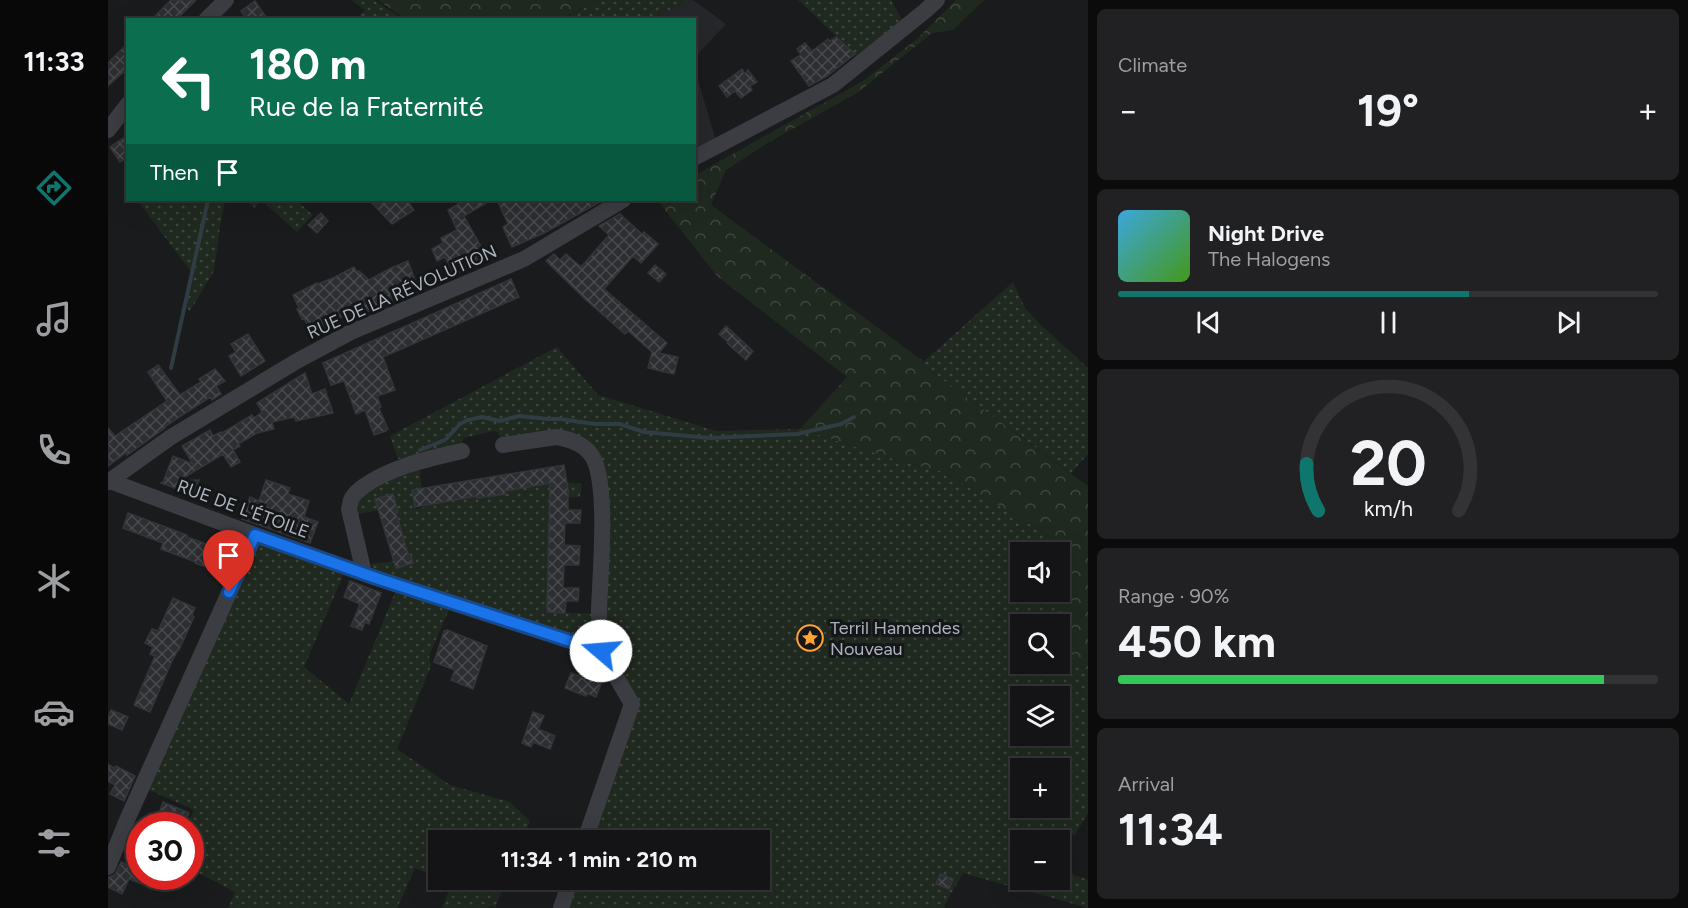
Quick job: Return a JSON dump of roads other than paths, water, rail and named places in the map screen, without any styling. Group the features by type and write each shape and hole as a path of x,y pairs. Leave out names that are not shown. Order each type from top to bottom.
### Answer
{"street":[{"path":"208,18 226,0"},
{"path":"696,157 833,85 937,0"},
{"path":"108,130 126,107"},
{"name":"RUE DE LA RÉVOLUTION","path":"109,481 171,437 297,361 351,332 524,259 622,201"},
{"path":"503,445 556,437 584,446 597,467 601,481 599,614 601,651 632,704 588,830"},
{"path":"364,573 349,509 351,499 357,491 393,470 429,458 462,451"},
{"name":"RUE DE L'ÉTOILE","path":"109,481 364,573 601,651"},
{"path":"108,867 255,535"},
{"path":"561,908 567,890"}],"waterway":[{"path":"171,368 208,201"},
{"path":"420,450 445,440 460,424 482,417 500,421 519,416 595,424 620,424 644,432 710,438 797,434 841,424 854,417"}],"place":[{"name":"Terril Hamendes Nouveau","path":"810,638"}]}
